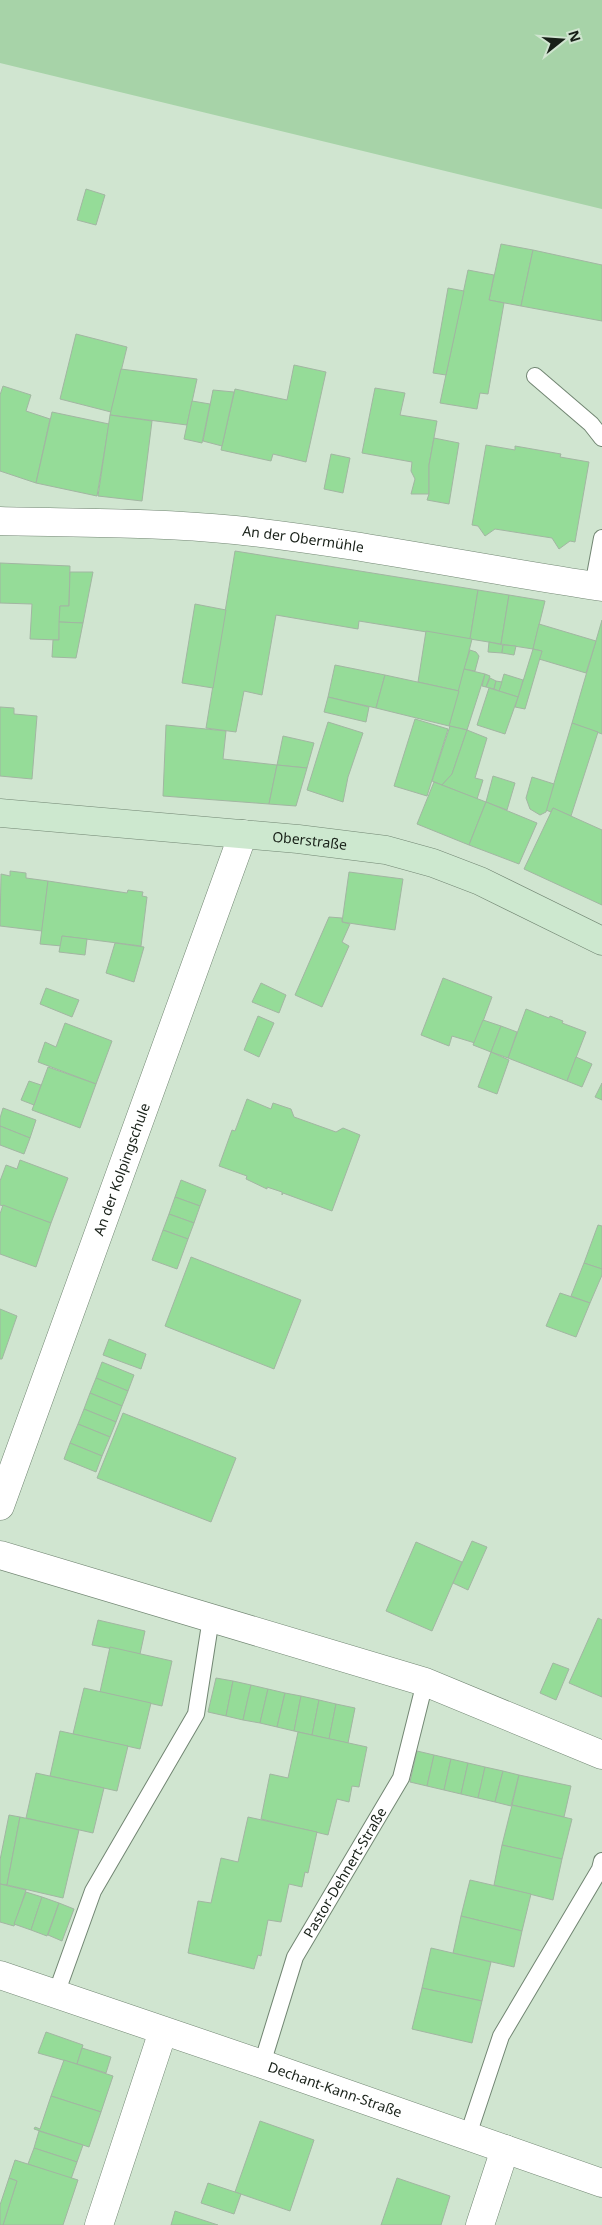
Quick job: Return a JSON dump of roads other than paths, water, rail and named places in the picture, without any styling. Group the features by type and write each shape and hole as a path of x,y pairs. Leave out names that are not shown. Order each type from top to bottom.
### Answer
{"street":[{"name":"An der Obermühle","path":"0,521 236,530 598,586"},
{"name":"Oberstraße","path":"0,813 359,846 421,859 480,881 602,940"},
{"name":"An der Kolpingschule","path":"0,1506 244,834"},
{"path":"0,1555 425,1682 602,1755"},
{"name":"Dechant-Kann-Straße","path":"0,1975 468,2135 602,2183"},
{"path":"99,2225 163,2031"},
{"path":"480,2225 505,2149"}],"lane":[{"path":"535,376 591,424 602,438"},
{"path":"598,586 602,538"},
{"path":"56,1994 93,1891 196,1714 212,1618"},
{"name":"Pastor-Dehnert-Straße","path":"262,2064 295,1957 401,1778 425,1682"},
{"path":"468,2135 501,2036 600,1869 602,1861"}]}
